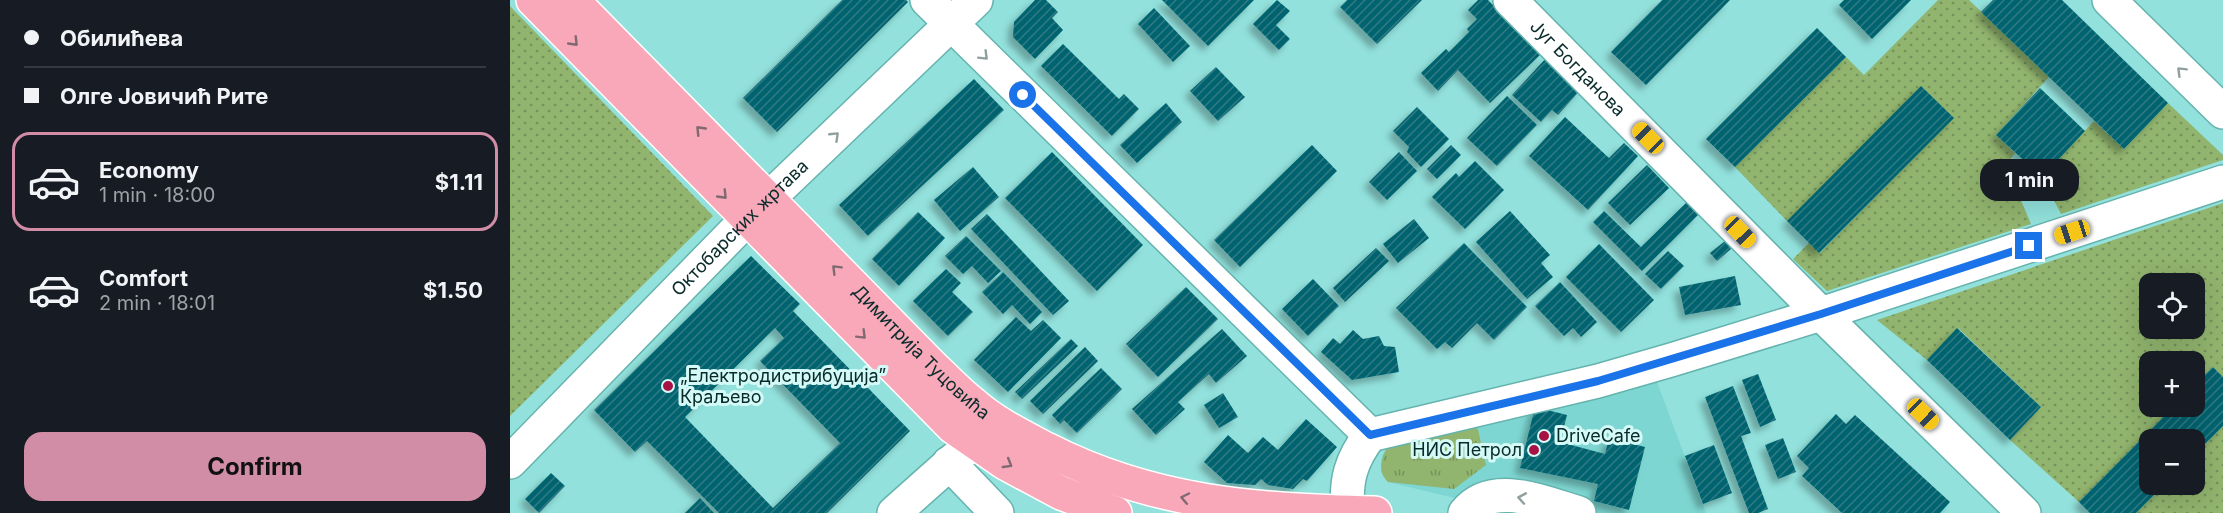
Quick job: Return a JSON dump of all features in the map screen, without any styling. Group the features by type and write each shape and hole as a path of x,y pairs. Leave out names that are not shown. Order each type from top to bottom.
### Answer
{"main road":[{"name":"Димитрија Туцовића","path":"533,0 758,210"},
{"name":"Димитрија Туцовића","path":"572,0 953,427 1023,438 1076,464 1124,483 1187,499 1236,507 1375,513"},
{"name":"Димитрија Туцовића","path":"985,431 1005,463 1060,494 1115,513"}],"street":[{"path":"927,0 1370,435"},
{"name":"Октобарских жртава","path":"510,462 758,210 976,0"},
{"name":"Југ Богданова","path":"1510,0 1821,314"},
{"path":"2109,0 2223,112"},
{"path":"1348,512 1346,494 1349,472 1353,459 1370,435 1598,381 1821,314 2223,182"},
{"path":"1821,314 2024,513"},
{"path":"894,513 985,431"},
{"path":"949,463 997,513"},
{"path":"1465,513 1481,499 1515,496 1579,513"}],"shaded area":[{"name":"НИС Петрол","path":"1657,382 1706,513 1517,513 1388,482 1381,472 1382,455 1394,439"}],"green space":[{"path":"1938,0 1969,0 2049,77 1996,135 2015,153 2006,165 2031,224 1827,291 1793,259 1809,243 1820,253 1953,118 1787,221 1735,167 1846,57 1864,75"},
{"path":"510,6 713,216 510,416"},
{"path":"2168,103 2223,155 2223,160 2061,214 2042,177 2094,121 2124,149"},
{"path":"2223,203 2223,377 2213,367 2205,375 2205,351 2139,351 2139,417 2164,417 2152,429 2139,429 2139,442 2079,502 2010,440 2041,407 1958,328 1927,360 1877,320"},
{"path":"1476,421 1486,465 1454,489 1388,482 1382,474 1381,465 1388,446"},
{"path":"2223,426 2223,513 2136,513 2155,495 2205,495 2205,445"}],"building":[{"path":"842,0 906,0 908,2 777,132 743,98"},
{"path":"1035,0 1046,0 1058,12 1052,18 1063,30 1035,59 1013,37 1014,22"},
{"path":"1162,0 1254,0 1208,46"},
{"path":"1277,0 1290,11 1276,25 1290,39 1279,50 1253,24"},
{"path":"1347,0 1422,0 1377,44 1340,7"},
{"path":"1478,0 1488,0 1541,54 1490,103 1458,70 1438,91 1421,73 1446,49 1449,52 1469,32 1467,29 1477,19 1468,10"},
{"path":"1662,0 1730,0 1646,85 1611,52"},
{"path":"1844,0 1911,0 1872,39 1839,5"},
{"path":"1993,0 2062,0 2168,103 2124,149 1981,12"},
{"path":"1154,8 1190,46 1173,62 1138,24"},
{"path":"1817,28 1846,57 1735,167 1706,139"},
{"path":"1063,44 1119,99 1124,94 1139,109 1112,136 1041,66"},
{"path":"1547,57 1582,88 1558,115 1552,110 1541,122 1512,95"},
{"path":"1216,67 1245,97 1218,121 1190,91"},
{"path":"974,79 1004,110 868,236 839,205"},
{"path":"1921,86 1954,118 1819,253 1787,221"},
{"path":"2040,88 2085,131 2042,177 1996,135"},
{"path":"1507,96 1537,125 1497,166 1467,138"},
{"path":"1166,103 1182,122 1137,163 1120,145"},
{"path":"1417,107 1449,139 1421,167 1407,152 1409,147 1393,131"},
{"path":"1565,117 1609,158 1624,143 1638,156 1588,210 1529,156"},
{"path":"1312,145 1337,171 1240,267 1214,240"},
{"path":"1451,145 1461,155 1437,179 1427,169"},
{"path":"1052,152 1143,245 1097,291 1005,198"},
{"path":"1399,152 1417,171 1387,200 1369,182"},
{"path":"1475,161 1504,190 1465,229 1432,197 1456,173 1459,177"},
{"path":"1647,165 1669,188 1630,225 1608,203"},
{"path":"973,167 999,197 960,231 934,200"},
{"path":"1687,202 1699,214 1642,271 1593,222 1604,211 1641,247"},
{"path":"1510,211 1550,255 1541,263 1553,277 1527,299 1476,242"},
{"path":"918,212 945,238 899,286 872,259"},
{"path":"987,214 1069,301 1053,315 971,229"},
{"path":"1414,219 1429,238 1398,263 1383,244"},
{"path":"966,236 1001,271 988,283 972,266 963,274 945,256"},
{"path":"1725,241 1731,249 1717,261 1710,253"},
{"path":"1464,243 1527,307 1494,340 1477,323 1452,348 1445,342 1437,349 1396,308"},
{"path":"1599,244 1654,300 1621,332 1566,277"},
{"path":"1376,248 1389,261 1345,302 1333,288"},
{"path":"1668,251 1684,266 1661,289 1645,274"},
{"name":"„Електродистрибуција” Краљево","path":"751,256 800,304 793,311 910,431 827,513 719,513 647,441 635,452 594,410","holes":["775,328 784,338 760,361 840,443 773,508 685,417"]},
{"path":"946,269 961,283 952,292 973,312 948,336 913,301"},
{"path":"1003,272 1042,312 1030,324 1012,305 1003,314 982,292"},
{"path":"1735,276 1741,305 1685,315 1679,287"},
{"path":"1313,279 1339,306 1308,336 1282,309"},
{"path":"1560,282 1597,322 1581,337 1573,328 1564,336 1535,306"},
{"path":"1186,287 1218,319 1158,377 1126,344"},
{"path":"1016,317 1031,331 1043,320 1061,338 1008,392 974,360"},
{"path":"1957,328 2041,407 2010,440 1927,360"},
{"path":"1222,329 1247,356 1216,383 1209,374 1178,402 1185,409 1156,435 1132,409"},
{"path":"1353,330 1363,339 1379,336 1384,346 1395,347 1399,372 1352,380 1321,352 1333,338 1340,344"},
{"path":"1071,339 1078,346 1022,399 1015,392"},
{"path":"1085,347 1098,361 1043,414 1030,401"},
{"path":"2213,367 2223,377 2223,426 2205,444 2205,429 2151,429 2163,417 2205,417 2205,375"},
{"path":"1101,368 1122,389 1077,433 1064,420 1060,424 1052,415"},
{"path":"1758,374 1776,420 1760,427 1742,380"},
{"path":"1733,386 1751,433 1741,436 1768,509 1758,513 1749,513 1705,397"},
{"path":"1223,393 1238,417 1219,428 1204,405"},
{"path":"1535,407 1567,415 1560,442 1605,454 1609,438 1645,447 1629,510 1594,501 1598,484 1520,468"},
{"path":"1836,414 1846,424 1855,415 1950,502 1940,513 1842,513 1802,476 1809,468 1797,456"},
{"path":"1306,419 1337,447 1307,481 1303,479 1293,489 1268,485 1261,479 1255,485 1227,483 1204,462 1228,435 1248,453 1263,437 1278,450"},
{"path":"1783,438 1796,472 1778,479 1765,445"},
{"path":"2139,441 2139,495 2154,495 2136,513 2090,513 2079,502"},
{"path":"1714,445 1732,493 1703,504 1685,456"},
{"path":"551,473 565,486 539,513 525,499"},
{"path":"700,498 714,513 685,513"}],"place":[{"name":"„Електродистрибуција” Краљево","path":"668,386"},
{"name":"DriveCafe","path":"1544,436"},
{"name":"НИС Петрол","path":"1534,450"}],"route":[{"path":"1023,95 1370,435 1384,429 1598,381 1821,314 2029,246"}]}
